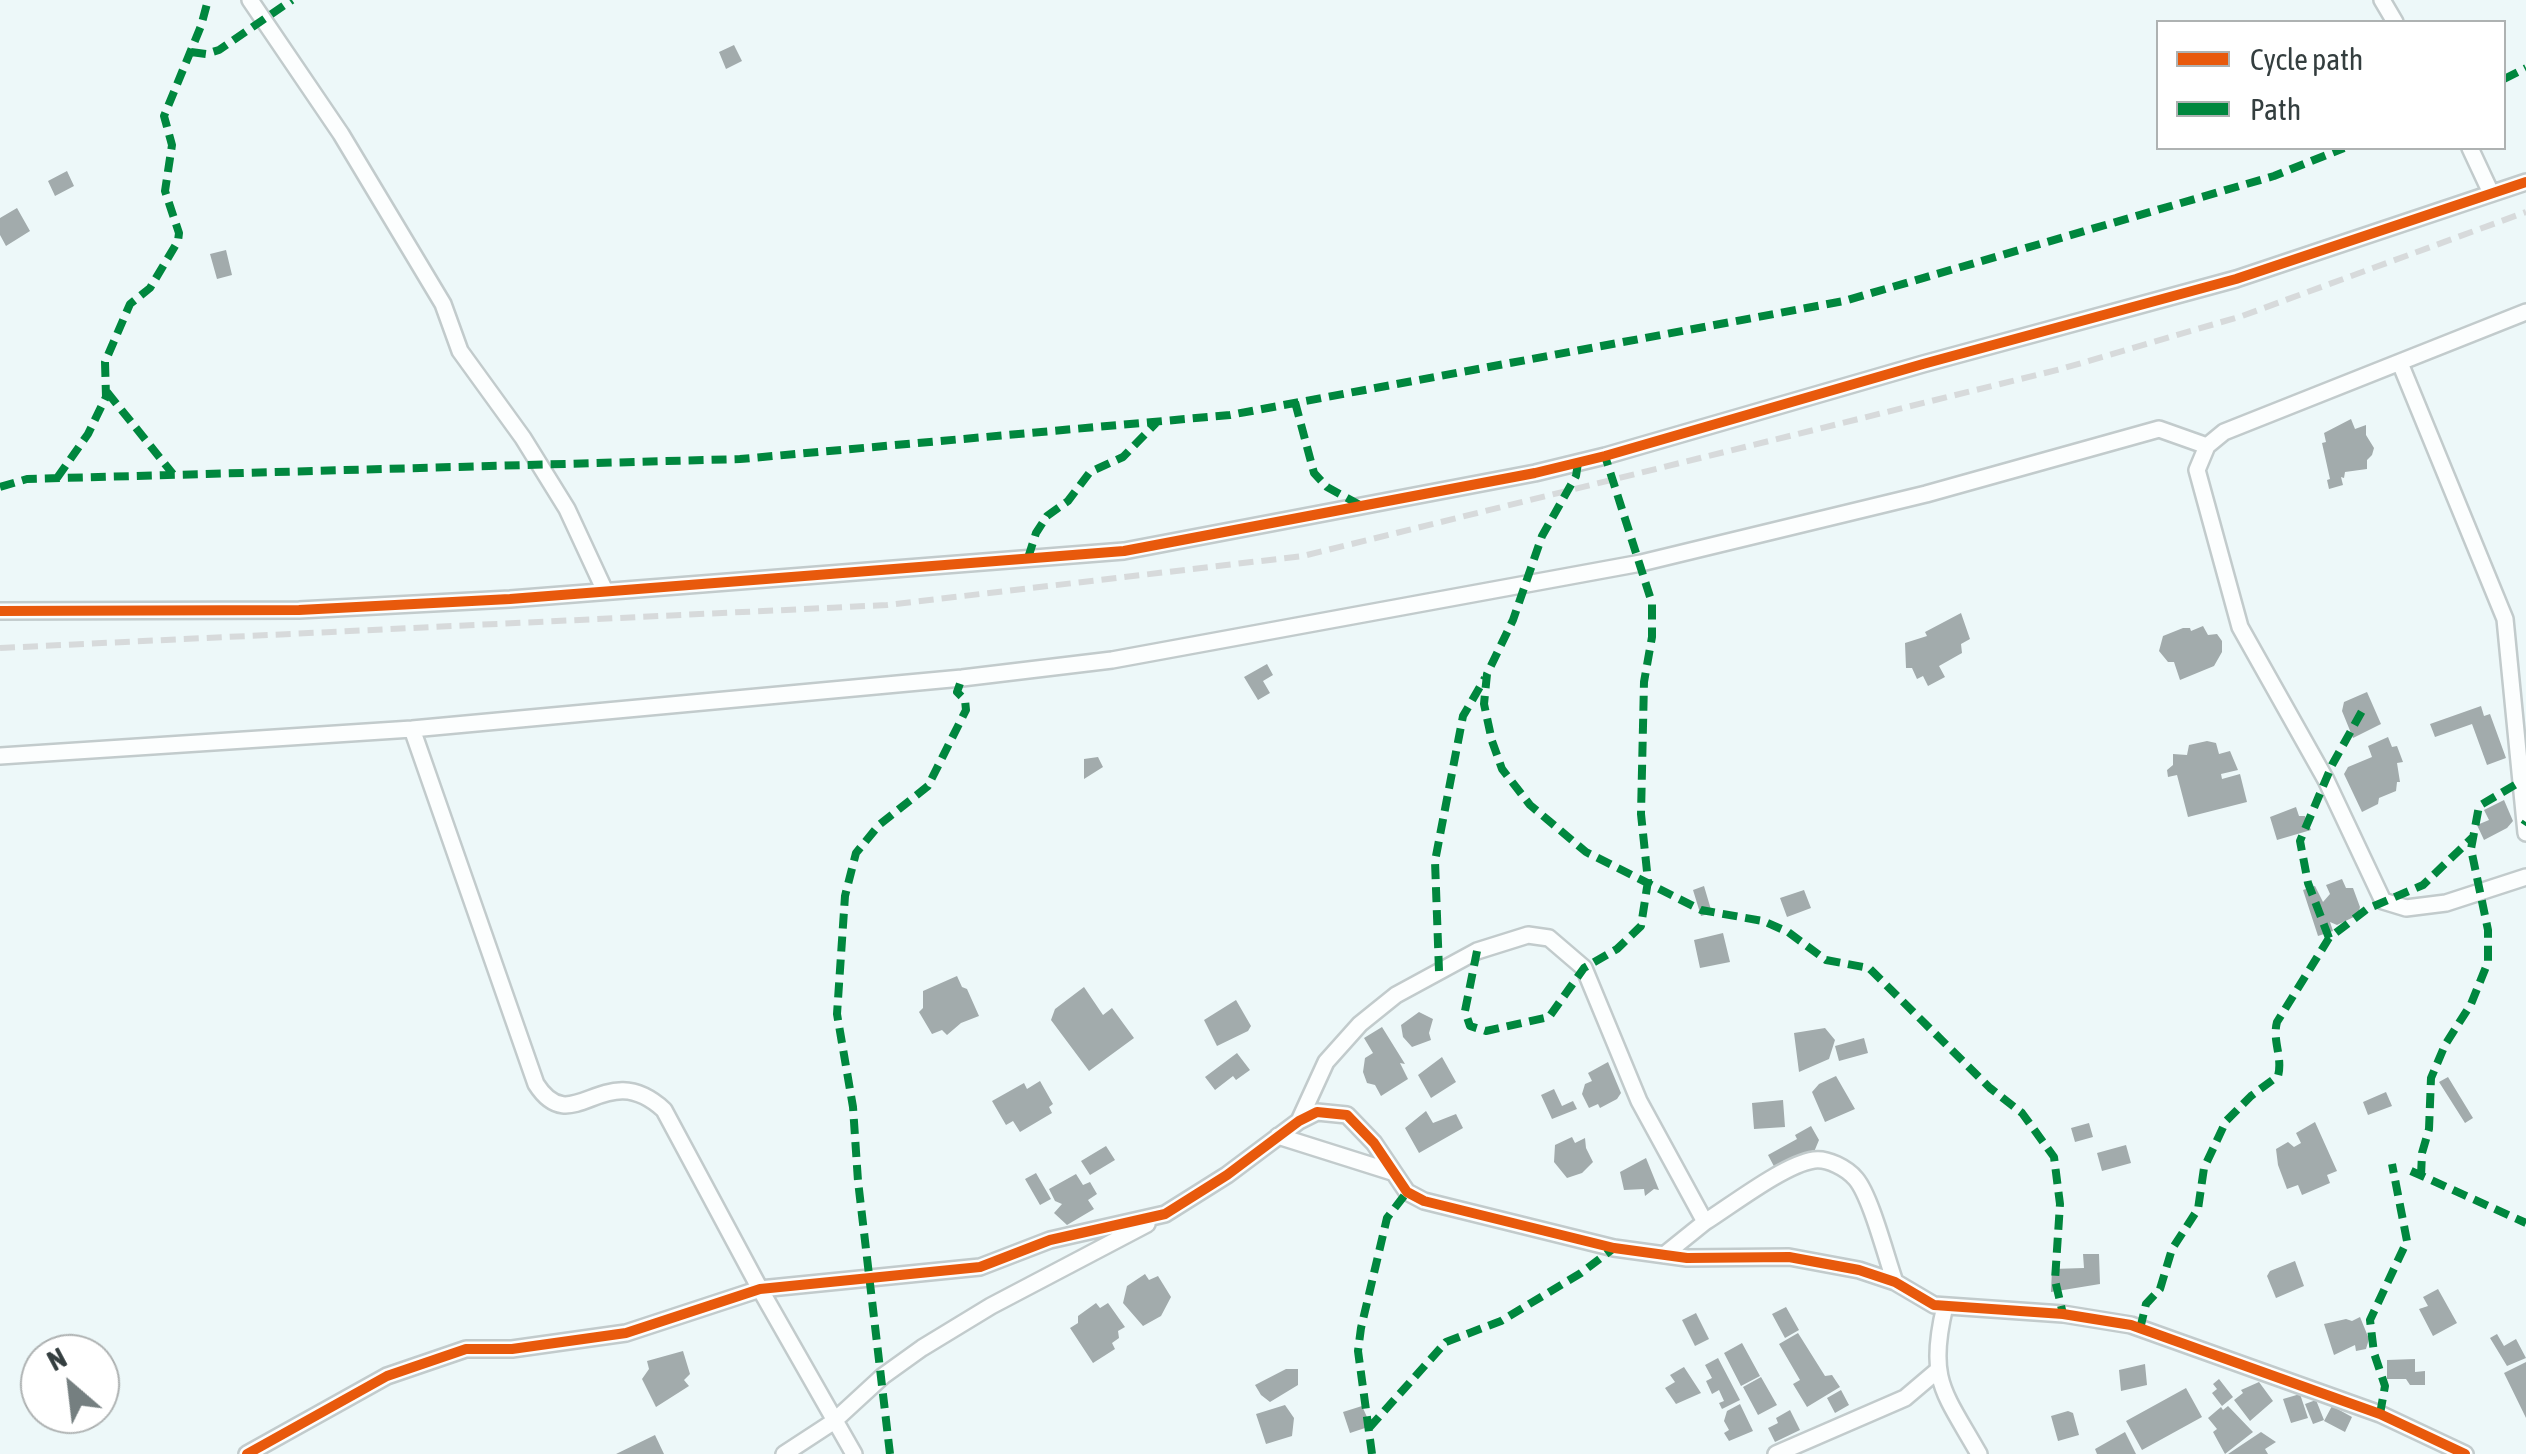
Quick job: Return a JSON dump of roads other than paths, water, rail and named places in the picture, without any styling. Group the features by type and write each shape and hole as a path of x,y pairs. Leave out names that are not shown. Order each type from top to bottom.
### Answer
{"street":[{"path":"250,0 341,134 423,270 443,304 460,352 523,438 567,508 605,591"},
{"path":"2471,150 2491,193"},
{"path":"0,611 298,610 1124,551 1606,456 2236,279 2526,182"},
{"path":"2526,312 2224,432 2207,446 2197,470 2240,626 2326,780 2382,902 2406,908 2446,903 2526,877"},
{"path":"2400,363 2505,619 2526,833"},
{"path":"0,756 412,730 1112,660 1641,563 1926,494 2159,429 2207,446"},
{"path":"412,730 536,1084 557,1106 614,1090 642,1092 672,1122 760,1290 854,1454"},
{"path":"1299,1121 1326,1062 1360,1024 1396,995 1477,951 1528,935 1549,938 1584,968 1639,1101 1705,1222"},
{"path":"784,1454 833,1422 883,1376 922,1348 991,1306 1165,1214 1317,1112 1347,1115 1374,1143 1406,1192 1424,1202 1548,1234 1664,1255 1714,1260 1760,1255 1790,1257 1860,1270 1895,1282 1934,1305 2063,1314 2131,1324 2380,1414 2465,1454"},
{"path":"1278,1136 1392,1172"},
{"path":"1664,1255 1705,1222 1800,1164 1818,1159 1836,1164 1856,1179 1895,1282"},
{"path":"248,1454 359,1390 425,1361 466,1350 626,1333 760,1290 980,1266 1050,1240 1165,1214"},
{"path":"1945,1306 1936,1344 1938,1380 1979,1454"},
{"path":"1776,1454 1905,1398 1938,1370"}],"railway":[{"path":"0,648 887,605 1303,556 2061,369 2242,316 2526,212"}]}
